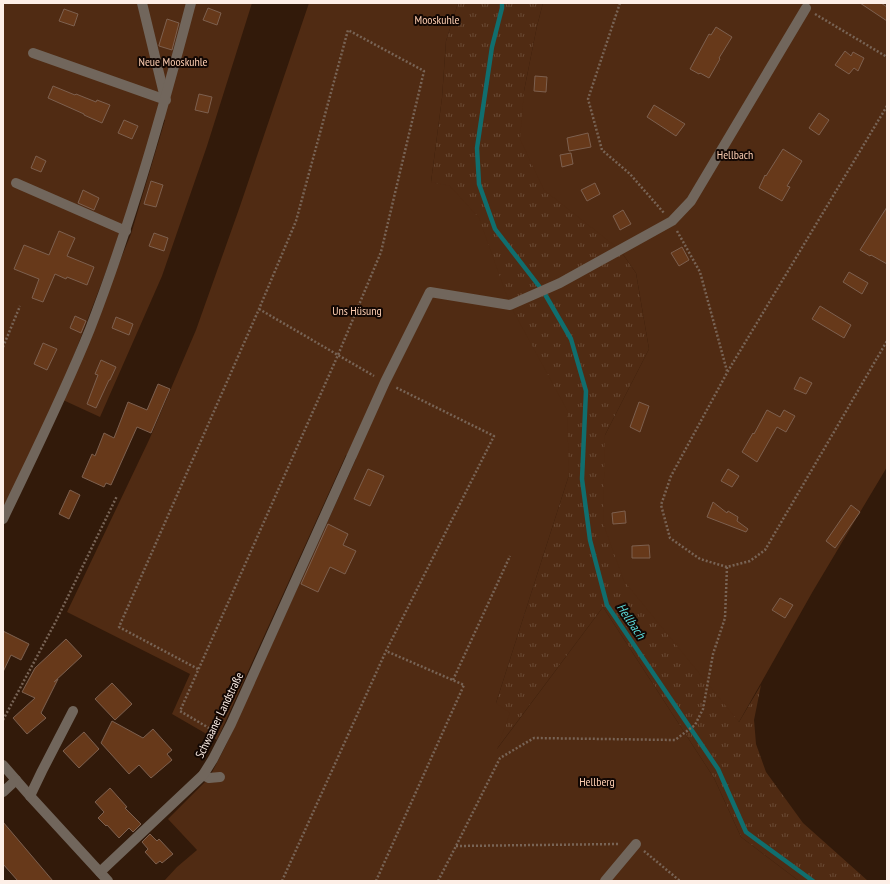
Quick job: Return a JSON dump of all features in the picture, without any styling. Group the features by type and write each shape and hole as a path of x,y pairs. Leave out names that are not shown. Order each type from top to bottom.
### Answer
{"street":[{"path":"142,3 166,100"},
{"path":"3,519 47,427 89,329 126,231 166,100 191,3"},
{"path":"672,221 692,201 806,8"},
{"path":"33,53 166,100"},
{"path":"16,183 126,231"},
{"name":"Schwaaner Landstraße","path":"100,872 203,775 213,760 225,737 385,382 430,292 510,305 560,283 672,221"},
{"path":"30,796 73,711"},
{"path":"3,764 30,796 108,881"},
{"path":"203,775 210,778 220,777"},
{"path":"3,792 16,780"},
{"path":"605,881 636,844"}],"path":[{"path":"620,3 588,98 602,150 630,174 672,221 700,272 728,371"},
{"path":"806,8 887,56"},
{"path":"198,669 119,627 259,309 296,221 348,30 424,71 381,252 338,355 180,711 225,737"},
{"path":"887,106 728,371 671,476 661,505 670,538 700,559 727,567 750,560 765,550 887,341"},
{"path":"3,347 20,306"},
{"path":"259,309 385,382 494,436 386,651 282,881"},
{"path":"3,720 56,620 117,496"},
{"path":"453,680 510,556"},
{"path":"438,881 500,758 534,738 675,740 695,725 703,709 713,654 725,618 727,567"},
{"path":"376,881 464,685 386,651"},
{"path":"456,846 636,844 680,881"}],"green space":[{"name":"Neue Mooskuhle","path":"3,3 252,3 207,146 162,276 100,417 63,400 131,234 165,120 157,117 118,240 58,397 3,511"},
{"name":"Uns Hüsung","path":"309,3 458,3 446,41 442,98 431,182 450,186 479,218 510,305 567,410 569,475 496,703 510,713 497,749 603,607 714,778 741,837 799,881 164,881 177,867 197,850 168,819 209,778 226,745 356,459 346,455 217,740 172,714 190,674 67,612 149,440 196,330"},
{"path":"458,3 543,3 524,91 620,250 636,273 649,349 605,435 739,722 761,685 754,720 756,744 766,772 803,823 868,881 799,881 741,837 714,778 603,607 496,750 496,703 569,475 431,182 442,98 446,41"},
{"name":"Hellbach","path":"543,3 887,3 887,467 813,591 739,722 624,581 603,523 605,435 649,349 636,273 620,250 544,190 520,139 524,91"}],"building":[{"path":"860,3 881,3 887,7 887,21"},
{"path":"208,8 221,13 217,25 203,20"},
{"path":"64,9 78,14 74,26 59,21"},
{"path":"167,19 179,23 172,50 159,46"},
{"path":"716,27 732,37 709,78 690,69 709,34 711,35"},
{"path":"845,51 851,56 853,52 864,58 858,71 854,68 849,74 835,65"},
{"path":"535,76 547,77 546,92 534,91"},
{"path":"53,86 96,102 97,100 110,105 102,123 48,98"},
{"path":"199,94 212,97 208,113 195,110"},
{"path":"654,105 685,124 676,136 647,117"},
{"path":"819,113 829,120 819,135 809,128"},
{"path":"124,120 138,126 132,139 118,133"},
{"path":"588,133 591,147 569,151 567,138"},
{"path":"783,149 802,161 787,186 790,187 782,201 759,188 765,175 766,176"},
{"path":"571,153 573,164 562,167 560,155"},
{"path":"36,156 46,161 41,172 31,168"},
{"path":"151,181 163,185 156,207 144,204"},
{"path":"595,183 600,194 587,201 581,190"},
{"path":"83,190 99,198 94,210 78,203"},
{"path":"887,207 887,264 860,250"},
{"path":"623,210 631,224 620,230 613,216"},
{"path":"59,231 75,238 67,256 94,267 87,285 55,274 43,302 32,298 39,279 14,269 24,245 49,255"},
{"path":"154,233 168,238 164,251 149,246"},
{"path":"682,247 689,260 679,266 671,253"},
{"path":"849,272 868,283 862,294 843,282"},
{"path":"820,306 851,325 844,338 812,319"},
{"path":"75,316 86,321 81,333 70,328"},
{"path":"116,317 133,324 129,335 112,328"},
{"path":"43,343 57,349 47,370 34,364"},
{"path":"101,360 116,367 96,408 87,404 98,375 95,374"},
{"path":"800,377 812,383 806,394 794,389"},
{"path":"158,384 170,389 151,433 137,427 111,485 106,483 104,487 82,477 92,454 95,456 104,433 114,438 128,402 147,410"},
{"path":"639,402 649,406 640,432 630,427"},
{"path":"767,410 780,417 784,410 795,416 786,432 777,427 757,462 742,452"},
{"path":"368,469 384,476 370,506 354,499"},
{"path":"728,469 739,476 732,487 721,481"},
{"path":"70,490 80,495 69,519 59,514"},
{"path":"713,502 727,513 728,511 738,517 737,521 748,529 746,532 707,517"},
{"path":"851,505 860,512 835,548 826,541"},
{"path":"625,511 626,523 613,524 612,513"},
{"path":"328,524 348,534 343,545 356,551 345,574 330,567 318,592 301,584"},
{"path":"649,545 650,558 632,558 632,546"},
{"path":"780,598 793,605 785,618 772,610"},
{"path":"3,631 29,644 21,660 11,655 3,672"},
{"path":"66,639 82,656 54,682 58,679 41,713 46,718 27,734 13,718 35,698 22,692 35,668"},
{"path":"112,683 132,704 115,720 95,699"},
{"path":"112,721 143,738 153,729 172,750 167,754 172,760 151,778 139,765 129,774 101,743"},
{"path":"84,732 99,749 79,768 63,751"},
{"path":"110,788 127,807 125,808 141,824 133,832 129,828 119,838 98,818 104,812 95,802"},
{"path":"3,822 53,881 18,881 3,864"},
{"path":"150,834 157,841 159,839 173,854 162,863 160,861 156,864 145,852 148,849 142,842"}],"waterway":[{"name":"Hellbach","path":"502,3 492,47 477,148 479,184 495,229 539,286"},
{"name":"Hellbach","path":"546,296 571,339 586,391 582,479 590,540 607,605 718,769 746,832 813,881"}],"park label":[{"name":"Mooskuhle","path":"437,19"},
{"name":"Hellberg","path":"597,781"}]}
